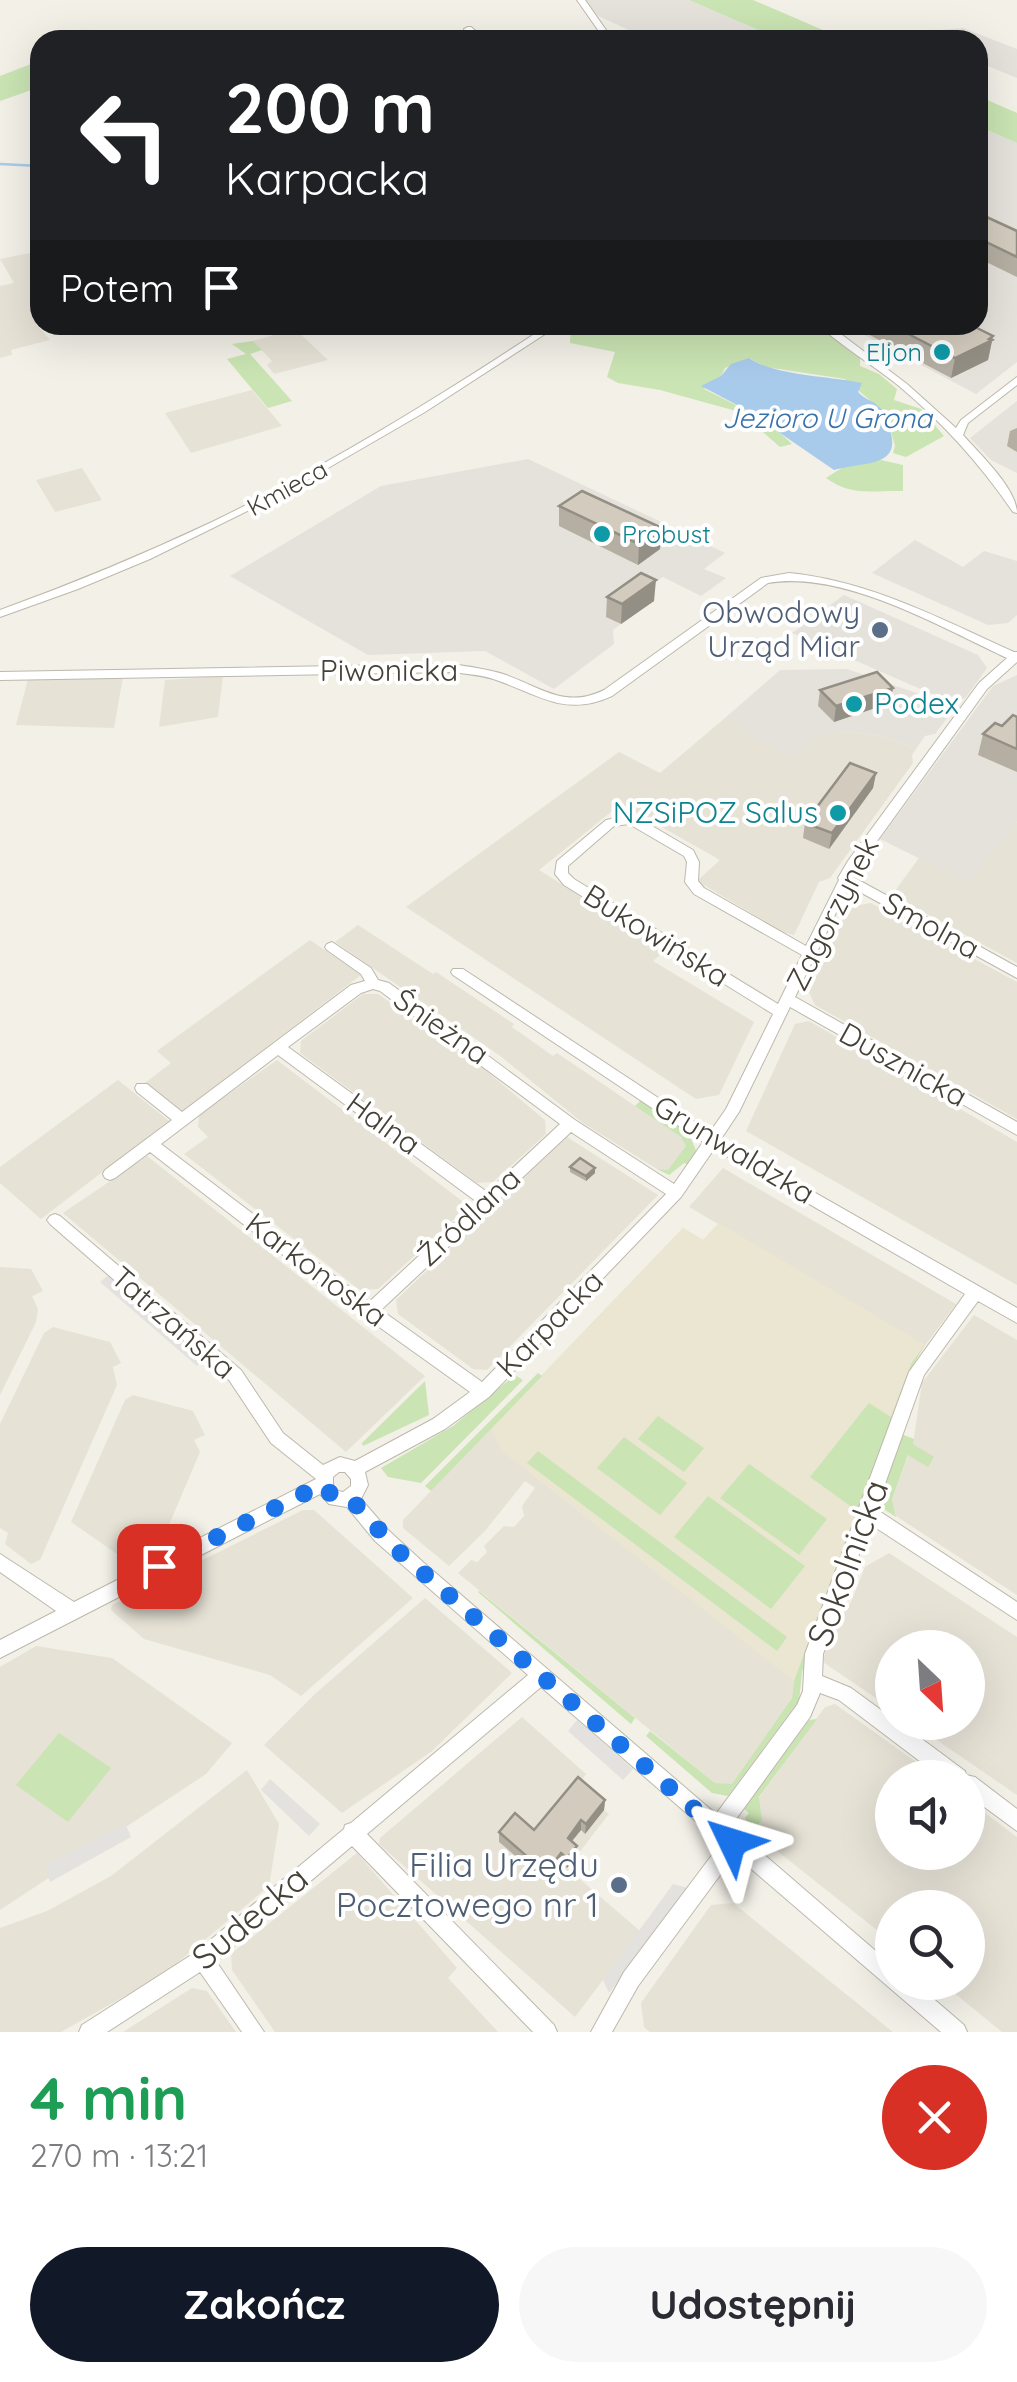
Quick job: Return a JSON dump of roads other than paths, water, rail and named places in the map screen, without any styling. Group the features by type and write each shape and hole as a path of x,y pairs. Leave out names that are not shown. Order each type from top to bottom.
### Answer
{"street":[{"path":"581,0 602,30"},
{"name":"Kmieca","path":"0,614 116,571 234,518 419,412 538,335"},
{"path":"838,335 959,433 1017,510"},
{"path":"959,433 964,422 1017,380"},
{"name":"Piwonicka","path":"0,676 452,668 501,677 561,702 584,703 608,693 765,580 794,573 878,597 1016,657"},
{"name":"Zagorzynek","path":"714,1142 785,1007 844,878 991,677 1016,657"},
{"name":"Bukowińska","path":"785,1007 569,882 561,874 562,864 610,823 630,819 689,853 694,862 692,882 699,891 810,954"},
{"name":"Smolna","path":"844,878 1017,973"},
{"path":"332,948 366,971 372,984"},
{"name":"Grunwaldzka","path":"458,972 714,1142 1017,1316"},
{"name":"Śnieżna","path":"110,1174 356,989 372,984 384,987 570,1124 676,1193"},
{"name":"Dusznicka","path":"785,1007 1017,1129"},
{"name":"Halna","path":"278,1048 487,1201"},
{"path":"142,1088 182,1120"},
{"name":"Źródlana","path":"369,1311 570,1124"},
{"name":"Karpacka","path":"355,1469 440,1424 482,1392 676,1193 714,1142"},
{"name":"Karkonoska","path":"151,1144 482,1392"},
{"name":"Tatrzańska","path":"55,1220 235,1376 277,1438 324,1480"},
{"name":"Sokolnicka","path":"601,2032 804,1711 814,1654 916,1372 976,1292"},
{"path":"0,1649 324,1480 336,1466 355,1469 360,1484 349,1497"},
{"path":"324,1480 332,1496 349,1497 397,1550 875,1964"},
{"path":"866,1512 1017,1612"},
{"path":"0,1562 70,1610"},
{"name":"Sudecka","path":"89,2032 204,1959 541,1676"},
{"path":"812,1681 846,1694 934,1760"},
{"path":"985,1797 1017,1821"},
{"path":"352,1832 546,2032"},
{"path":"204,1959 254,2032"},
{"path":"919,2000 957,2032"}],"water":[{"name":"Jezioro U Grona","path":"749,358 788,372 862,383 858,392 885,415 891,450 878,460 834,470 780,433 781,427 773,418 760,417 701,386 721,376 731,364"}],"waterway":[{"path":"0,164 30,166"}],"place":[{"name":"Eljon","path":"942,352"},
{"name":"Probust","path":"602,534"},
{"name":"Obwodowy Urząd Miar","path":"880,630"},
{"name":"Podex","path":"854,704"},
{"name":"NZSiPOZ Salus","path":"838,813"},
{"name":"Filia Urzędu Pocztowego nr 1","path":"619,1885"}]}
